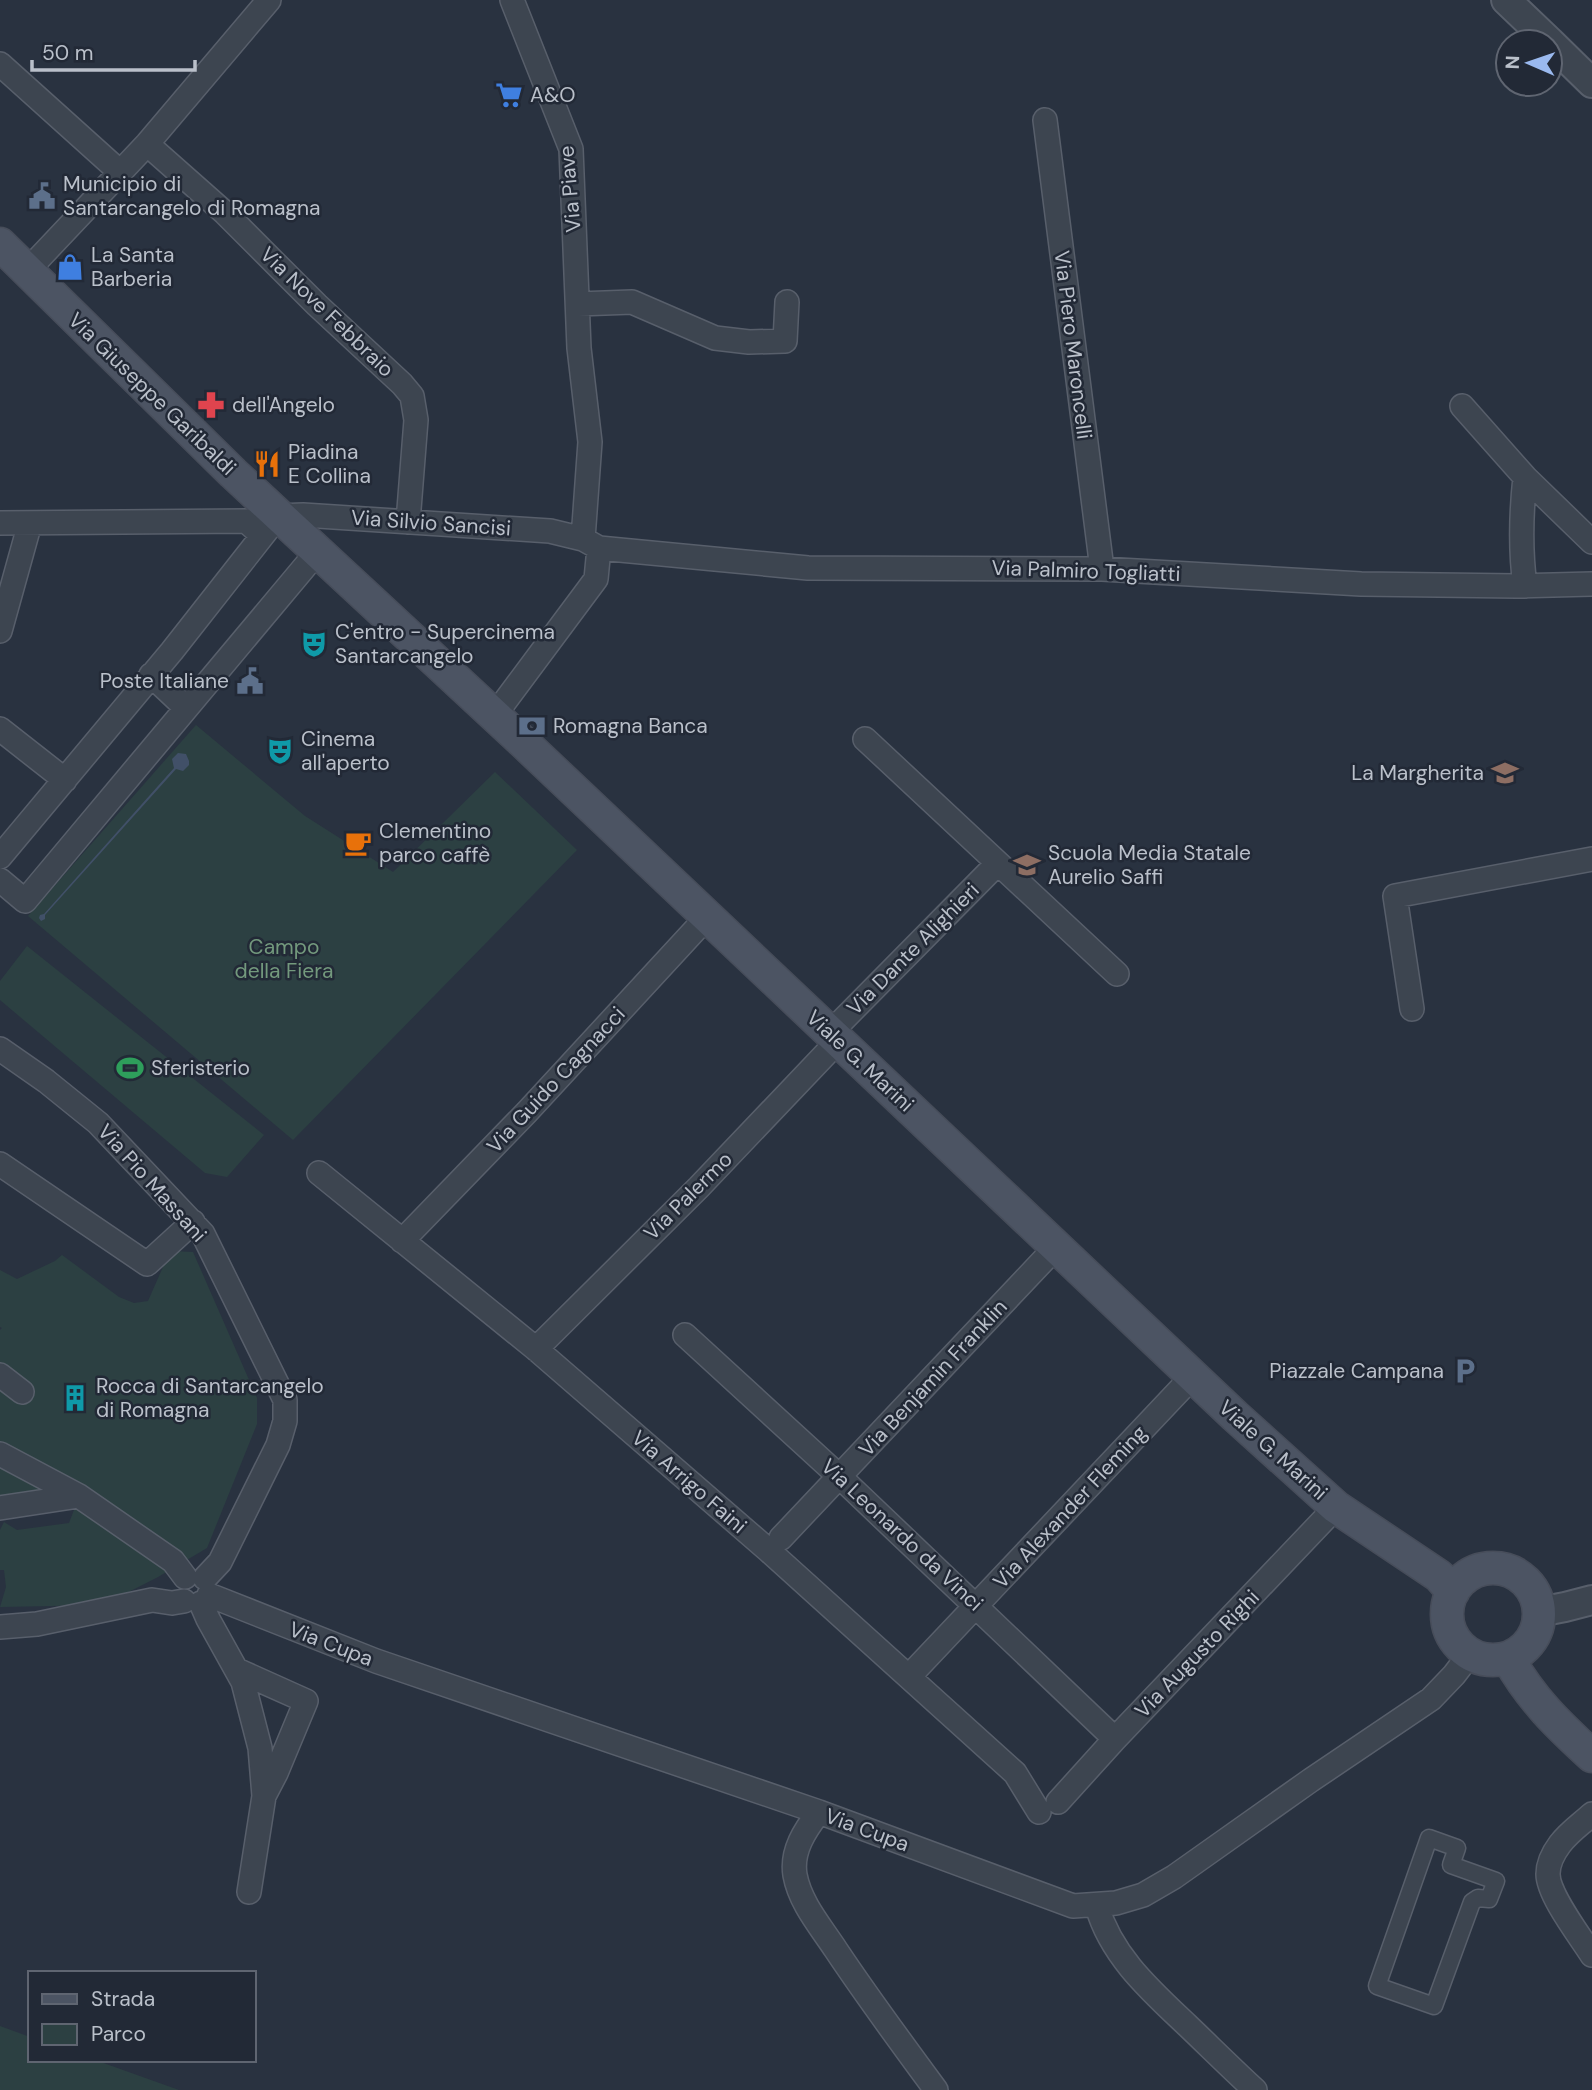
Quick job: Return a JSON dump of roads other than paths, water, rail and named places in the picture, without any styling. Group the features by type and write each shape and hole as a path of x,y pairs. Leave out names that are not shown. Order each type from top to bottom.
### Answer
{"main road":[{"name":"Via Giuseppe Garibaldi","path":"0,244 270,525"},
{"name":"Viale G. Marini","path":"270,525 318,551 1193,1376 1336,1507 1439,1576 1453,1592"},
{"path":"1489,1568 1504,1569 1528,1584 1536,1597 1539,1612 1538,1626 1532,1640 1521,1651 1495,1661 1469,1654 1459,1645 1451,1633 1448,1612 1453,1592 1462,1580 1489,1568"},
{"path":"1508,1658 1546,1713 1592,1756"}],"street":[{"path":"27,271 147,144 269,0"},
{"name":"Via Piave","path":"494,716 596,579 591,544 590,442 579,348 571,149 512,0"},
{"path":"1506,0 1535,28"},
{"path":"1564,56 1592,83"},
{"path":"0,64 120,172"},
{"name":"Via Piero Maroncelli","path":"1045,120 1102,569"},
{"name":"Via Nove Febbraio","path":"147,144 225,213 412,396 416,420 408,522"},
{"path":"578,304 632,302 715,338 749,342 785,341 787,302"},
{"path":"1462,406 1525,477 1592,542"},
{"path":"1525,477 1520,548 1525,586"},
{"name":"Via Silvio Sancisi","path":"270,525 303,515 550,531 591,544"},
{"path":"0,523 246,522 270,525"},
{"path":"0,631 30,523"},
{"path":"0,857 151,676 270,525"},
{"name":"Via Palmiro Togliatti","path":"591,544 808,568 1102,569 1362,584 1592,584"},
{"path":"0,880 25,901 318,551"},
{"path":"151,676 186,708"},
{"path":"0,729 65,780"},
{"path":"865,739 1117,974"},
{"path":"1412,1009 1395,896 1592,859"},
{"name":"Via Dante Alighieri","path":"834,1037 997,864"},
{"name":"Via Guido Cagnacci","path":"402,1241 527,1112 707,917"},
{"name":"Via Palermo","path":"536,1349 699,1187 834,1037"},
{"name":"Via Pio Massani","path":"0,1049 46,1081 98,1123 203,1234 285,1400 285,1421 278,1445 220,1562 194,1590"},
{"path":"0,1164 147,1264 193,1223"},
{"name":"Via Arrigo Faini","path":"319,1173 536,1349 768,1550 1049,1807"},
{"name":"Via Benjamin Franklin","path":"781,1538 1056,1247"},
{"name":"Via Leonardo da Vinci","path":"685,1335 840,1476 1115,1739"},
{"path":"0,1374 22,1392"},
{"name":"Via Alexander Fleming","path":"916,1668 1193,1376"},
{"path":"0,1454 79,1496 173,1561 194,1590 243,1682 260,1748 264,1796 250,1892"},
{"path":"0,1508 79,1496"},
{"name":"Via Augusto Righi","path":"1049,1807 1336,1507"},
{"path":"0,1627 37,1623 152,1600 172,1603 194,1590"},
{"name":"Via Cupa","path":"194,1590 376,1661 818,1812 1073,1906 1116,1903 1143,1895 1174,1877 1300,1787 1431,1699 1469,1654"},
{"path":"1539,1612 1592,1600"},
{"path":"237,1670 306,1700 264,1796"},
{"path":"818,1812 806,1829 797,1853 795,1873 801,1896 866,1995 936,2090"},
{"path":"1592,1814 1558,1846 1549,1864 1548,1876 1552,1891 1592,1955"},
{"path":"1429,1838 1457,1849 1451,1865 1496,1881 1489,1899 1478,1898 1472,1902 1434,2006 1377,1986 1429,1838"},
{"path":"1097,1906 1102,1922 1123,1959 1144,1983 1255,2090"}],"water":[{"path":"178,753 186,754 189,765 183,771 176,769 41,921 40,915 44,914 174,768 172,759"}],"place":[{"name":"A&O","path":"509,95"},
{"name":"Municipio di Santarcangelo di Romagna","path":"42,196"},
{"name":"La Santa Barberia","path":"70,267"},
{"name":"dell'Angelo","path":"211,405"},
{"name":"Piadina E Collina","path":"267,464"},
{"name":"C'entro - Supercinema Santarcangelo","path":"314,644"},
{"name":"Poste Italiane","path":"250,681"},
{"name":"Romagna Banca","path":"532,726"},
{"name":"Cinema all'aperto","path":"280,751"},
{"name":"La Margherita","path":"1505,773"},
{"name":"Clementino parco caffè","path":"358,843"},
{"name":"Scuola Media Statale Aurelio Saffi","path":"1027,865"},
{"name":"Sferisterio","path":"130,1068"},
{"name":"Piazzale Campana","path":"1465,1371"},
{"name":"Rocca di Santarcangelo di Romagna","path":"75,1398"}],"park label":[{"name":"Campo della Fiera","path":"284,959"}]}
